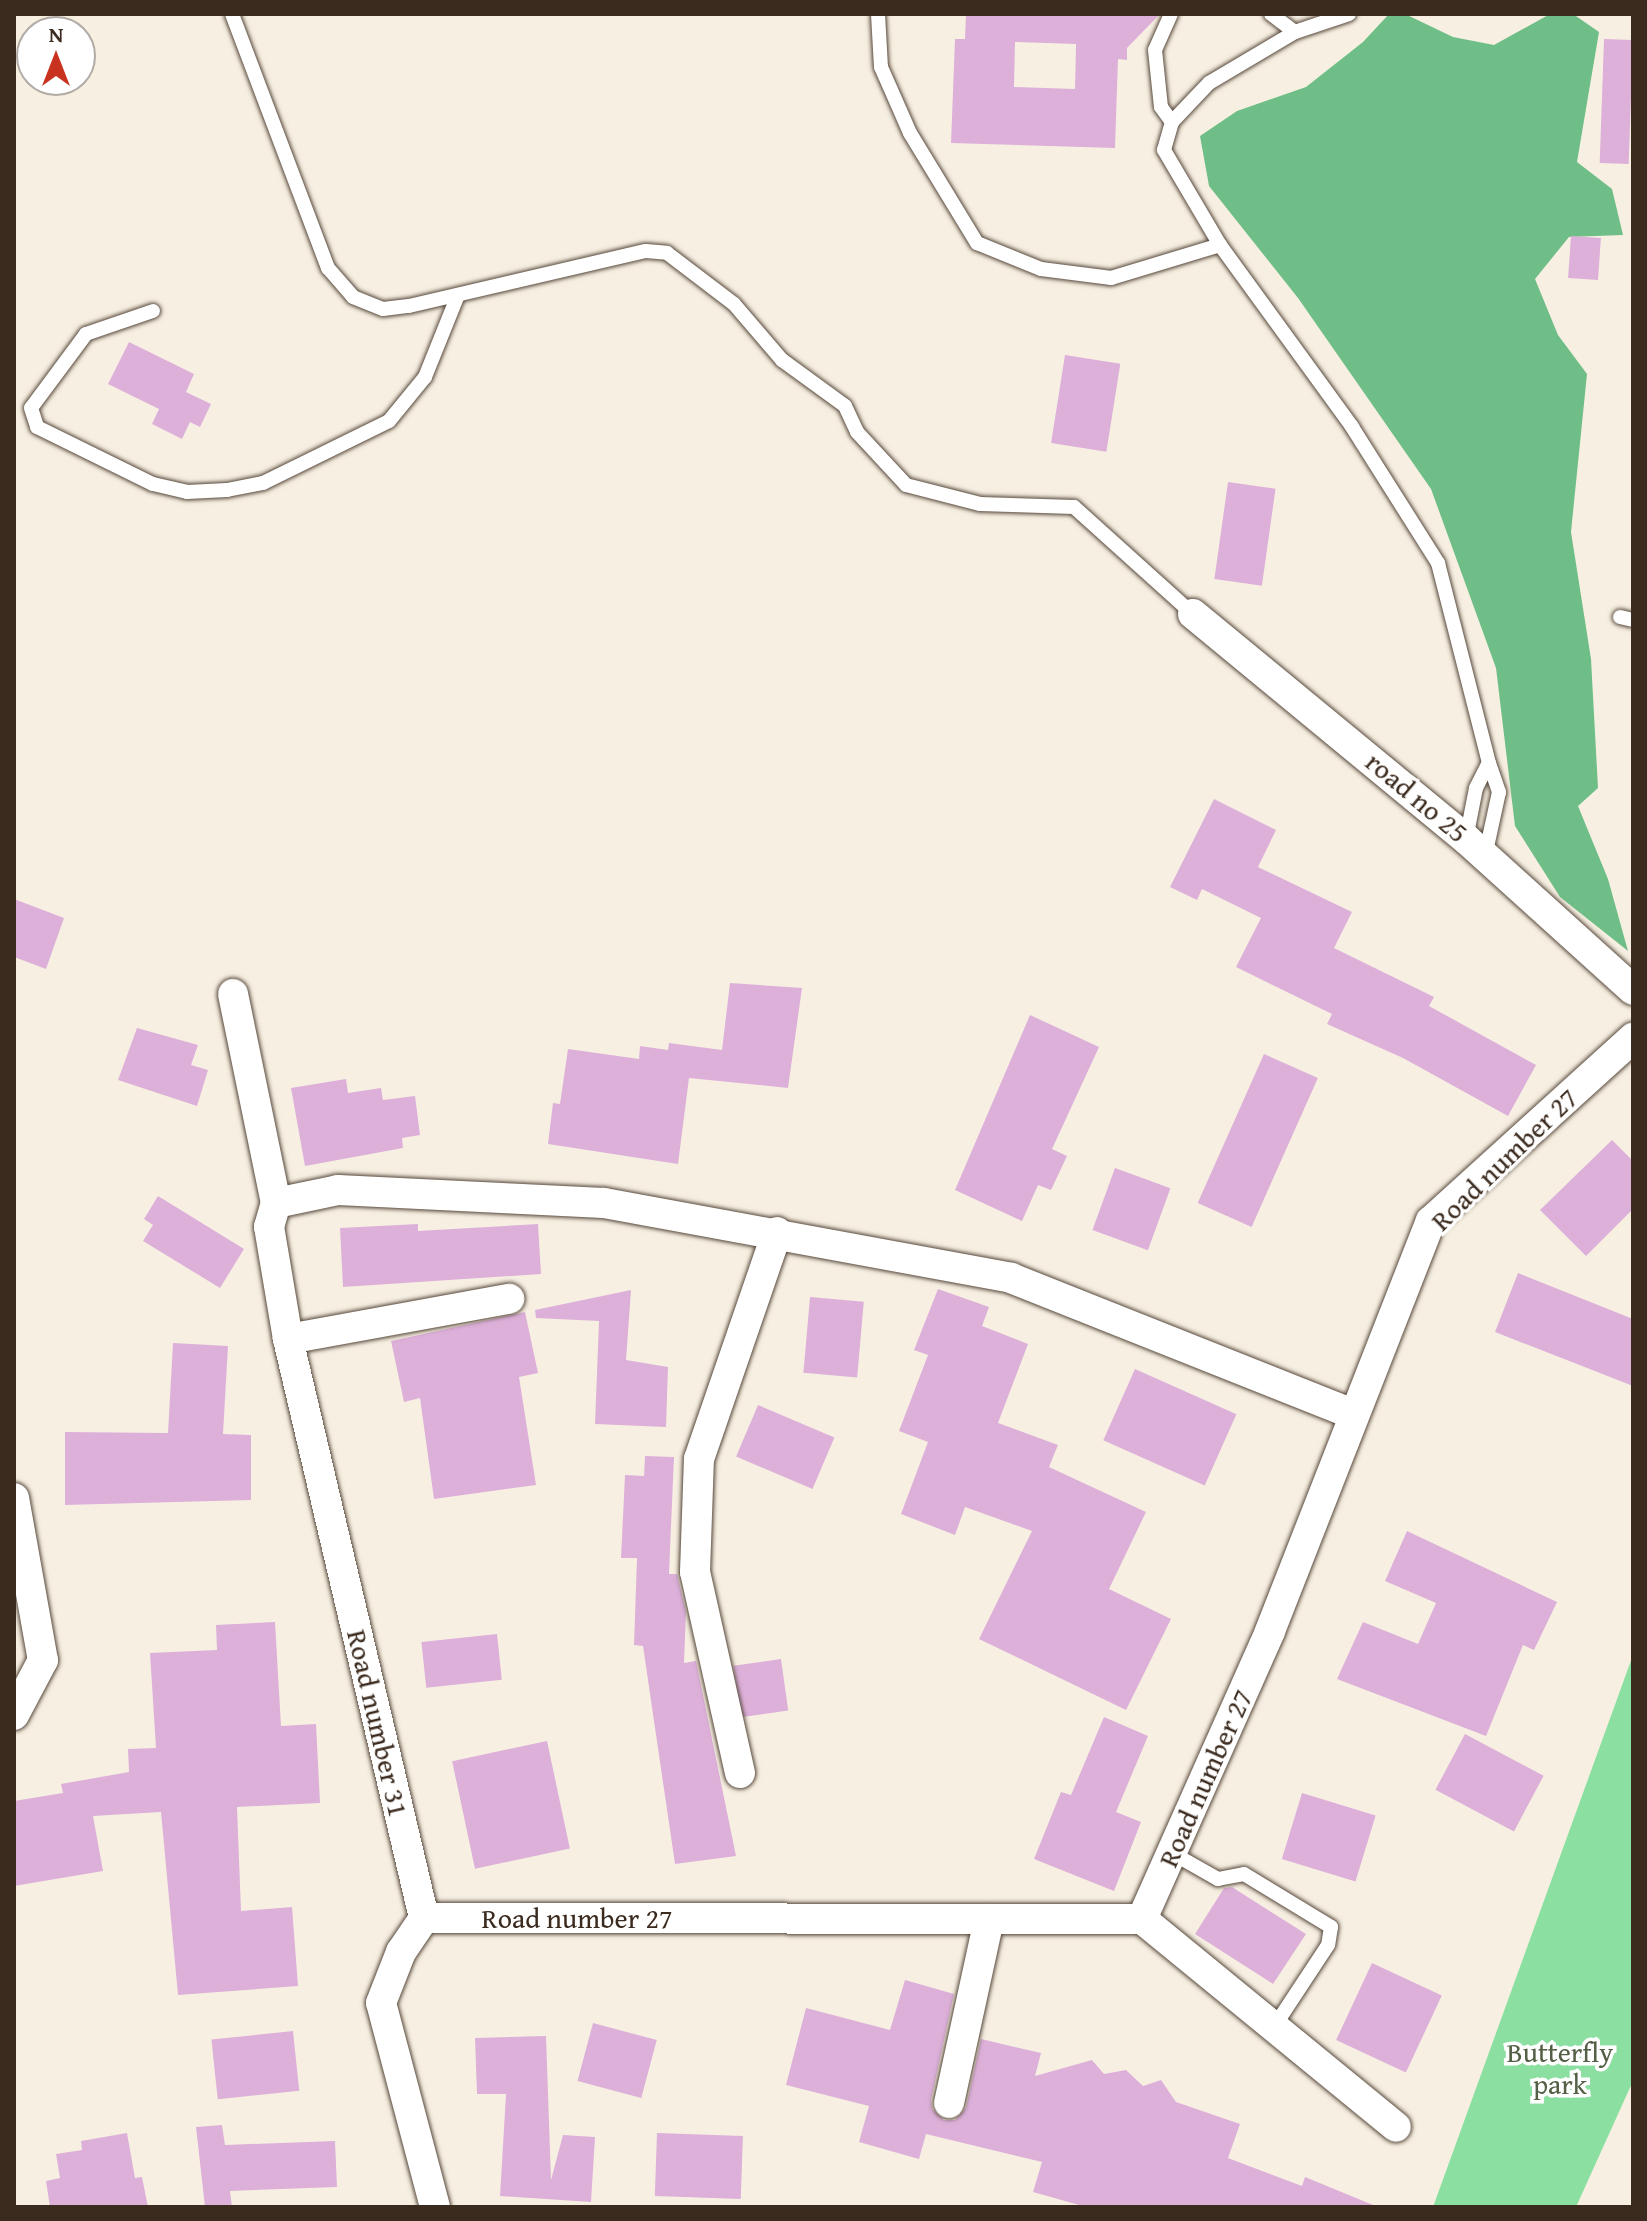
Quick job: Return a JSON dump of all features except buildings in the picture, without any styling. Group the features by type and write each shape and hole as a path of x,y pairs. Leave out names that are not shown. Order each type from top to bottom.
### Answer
{"street":[{"name":"road no 25","path":"1193,614 1476,848 1633,990"},
{"name":"Road number 31","path":"233,994 273,1215 288,1339 424,1918"},
{"name":"Road number 27","path":"424,1918 1142,1919 1270,1631 1352,1414 1431,1221 1633,1038"},
{"path":"273,1215 338,1190 604,1203 777,1232 1011,1278 1352,1414"},
{"path":"740,1773 695,1572 699,1459 777,1232"},
{"path":"288,1339 509,1299"},
{"path":"14,1498 43,1660 14,1715"},
{"path":"424,1918 401,1952 381,2003 435,2207"},
{"path":"949,2103 989,1919"},
{"path":"1142,1919 1396,2127"}],"lane":[{"path":"232,14 328,268 353,297 383,309 458,295 646,251 667,253 734,304 782,360 845,406 857,432 906,485 980,504 1074,507 1193,614"},
{"path":"878,14 881,67 910,133 977,243 1041,269 1111,278 1220,245"},
{"path":"1171,14 1155,50 1161,107 1172,122"},
{"path":"1271,14 1295,32"},
{"path":"1349,14 1295,32 1209,83 1172,122 1164,150 1220,245 1352,427 1438,563 1499,792 1476,848"},
{"path":"153,311 86,334 31,408 37,427 153,484 187,492 227,490 263,483 389,421 425,377 458,295"},
{"path":"1476,848 1476,788 1489,763"},
{"path":"1172,1853 1218,1879 1244,1874 1331,1927 1328,1945 1274,2027"}],"green space":[{"path":"1389,14 1405,14 1453,37 1494,45 1550,14 1573,14 1599,32 1577,162 1612,189 1623,235 1569,237 1535,279 1558,335 1587,374 1571,532 1591,659 1598,788 1578,806 1608,879 1628,951 1560,897 1515,826 1496,668 1431,489 1298,298 1209,186 1200,136 1237,111 1306,87 1363,42"},
{"name":"Butterfly park","path":"1633,1655 1633,2081 1576,2207 1433,2207"}]}
